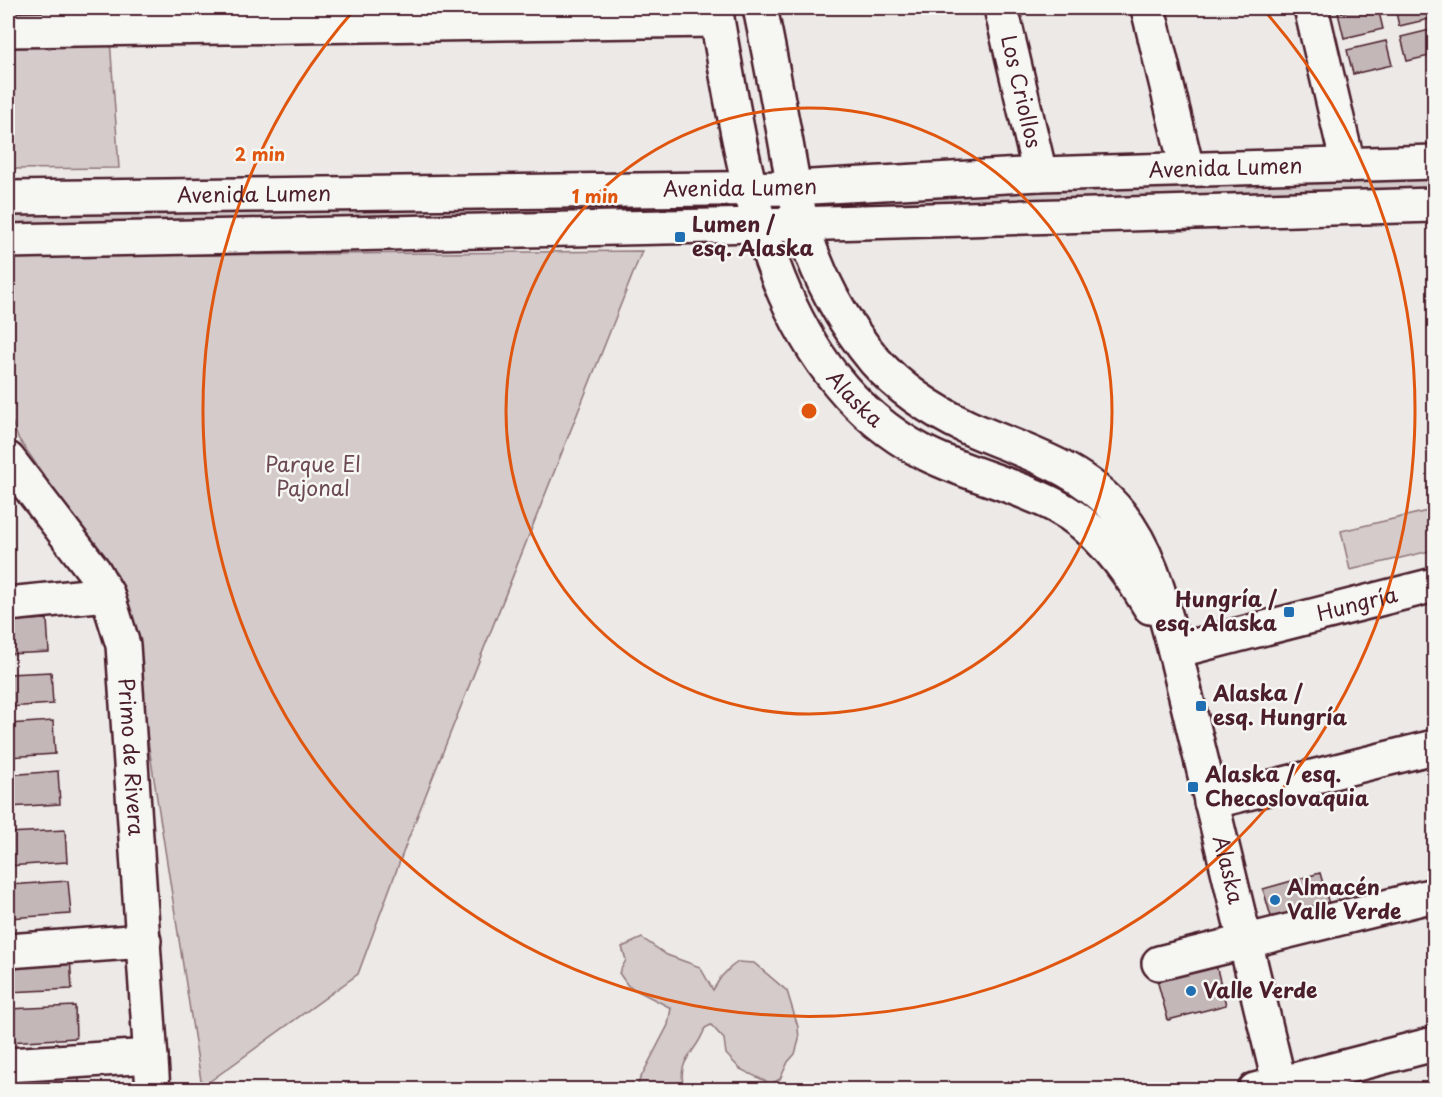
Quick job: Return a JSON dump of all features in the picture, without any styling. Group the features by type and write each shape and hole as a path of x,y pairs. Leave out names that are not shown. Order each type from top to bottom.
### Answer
{"street":[{"name":"Alaska","path":"764,8 802,224 820,272 845,319 863,346 891,376 925,404 966,426 1043,458 1074,474 1103,495 1120,513 1135,535 1151,569 1175,651 1245,942 1272,1087"},
{"name":"Los Criollos","path":"1001,8 1041,174"},
{"path":"1148,8 1187,169"},
{"path":"1311,8 1348,165"},
{"path":"8,30 716,14"},
{"name":"Alaska","path":"716,14 750,189 760,225 785,294 806,337 821,361 856,400 886,428 922,451 943,462 1057,506 1091,531 1121,563 1149,605 1175,651"},
{"name":"Avenida Lumen","path":"8,198 794,188 1041,174 1434,162"},
{"name":"Avenida Lumen","path":"8,241 802,224 1434,205"},
{"name":"Primo de Rivera","path":"8,459 81,553 107,594 123,645 153,1089"},
{"name":"Hungría","path":"1175,651 1434,585"},
{"path":"8,604 107,594"},
{"path":"1211,802 1434,747"},
{"path":"1159,963 1434,895"},
{"path":"8,951 144,941"},
{"path":"1272,1087 1434,1044"},
{"path":"8,1065 151,1056"}],"green space":[{"path":"110,39 119,168 8,169 8,41"},
{"path":"1434,173 1434,197 800,217 797,195"},
{"path":"729,205 730,219 8,227 8,213"},
{"name":"Parque El Pajonal","path":"642,251 407,842 358,974 202,1087 127,606 106,565 18,438 8,412 8,257"},
{"path":"1432,510 1434,550 1350,570 1341,531"},
{"path":"642,938 667,955 700,967 713,990 721,977 738,962 754,963 787,991 798,1027 799,1040 795,1054 788,1062 780,1079 771,1084 740,1069 726,1054 724,1039 711,1025 705,1028 685,1063 682,1079 684,1089 642,1089 638,1083 668,1025 671,1008 628,986 619,973 626,960 622,947"}],"building":[{"path":"1378,8 1383,29 1344,38 1338,13"},
{"path":"1395,8 1434,8 1434,18 1399,26"},
{"path":"1434,29 1434,55 1407,61 1401,37"},
{"path":"1386,41 1392,65 1353,74 1347,50"},
{"path":"47,619 49,652 8,654 8,621"},
{"path":"51,672 53,704 8,707 8,674"},
{"path":"53,721 55,754 8,757 8,724"},
{"path":"58,771 60,804 8,807 8,775"},
{"path":"65,830 67,862 8,866 8,833"},
{"path":"1320,873 1329,904 1272,920 1263,889"},
{"path":"68,881 71,914 8,918 8,885"},
{"path":"70,956 72,989 8,992 8,959"},
{"name":"Valle Verde","path":"1215,961 1226,1005 1168,1020 1156,976"},
{"path":"75,1006 76,1038 8,1042 8,1009"},
{"path":"78,1069 80,1090 8,1090 8,1073"}],"place":[{"name":"Lumen / esq. Alaska","path":"680,237"},
{"name":"Hungría / esq. Alaska","path":"1289,612"},
{"name":"Alaska / esq. Hungría","path":"1201,706"},
{"name":"Alaska / esq. Checoslovaquia","path":"1193,787"},
{"name":"Almacén Valle Verde","path":"1275,900"},
{"name":"Valle Verde","path":"1191,991"}]}
